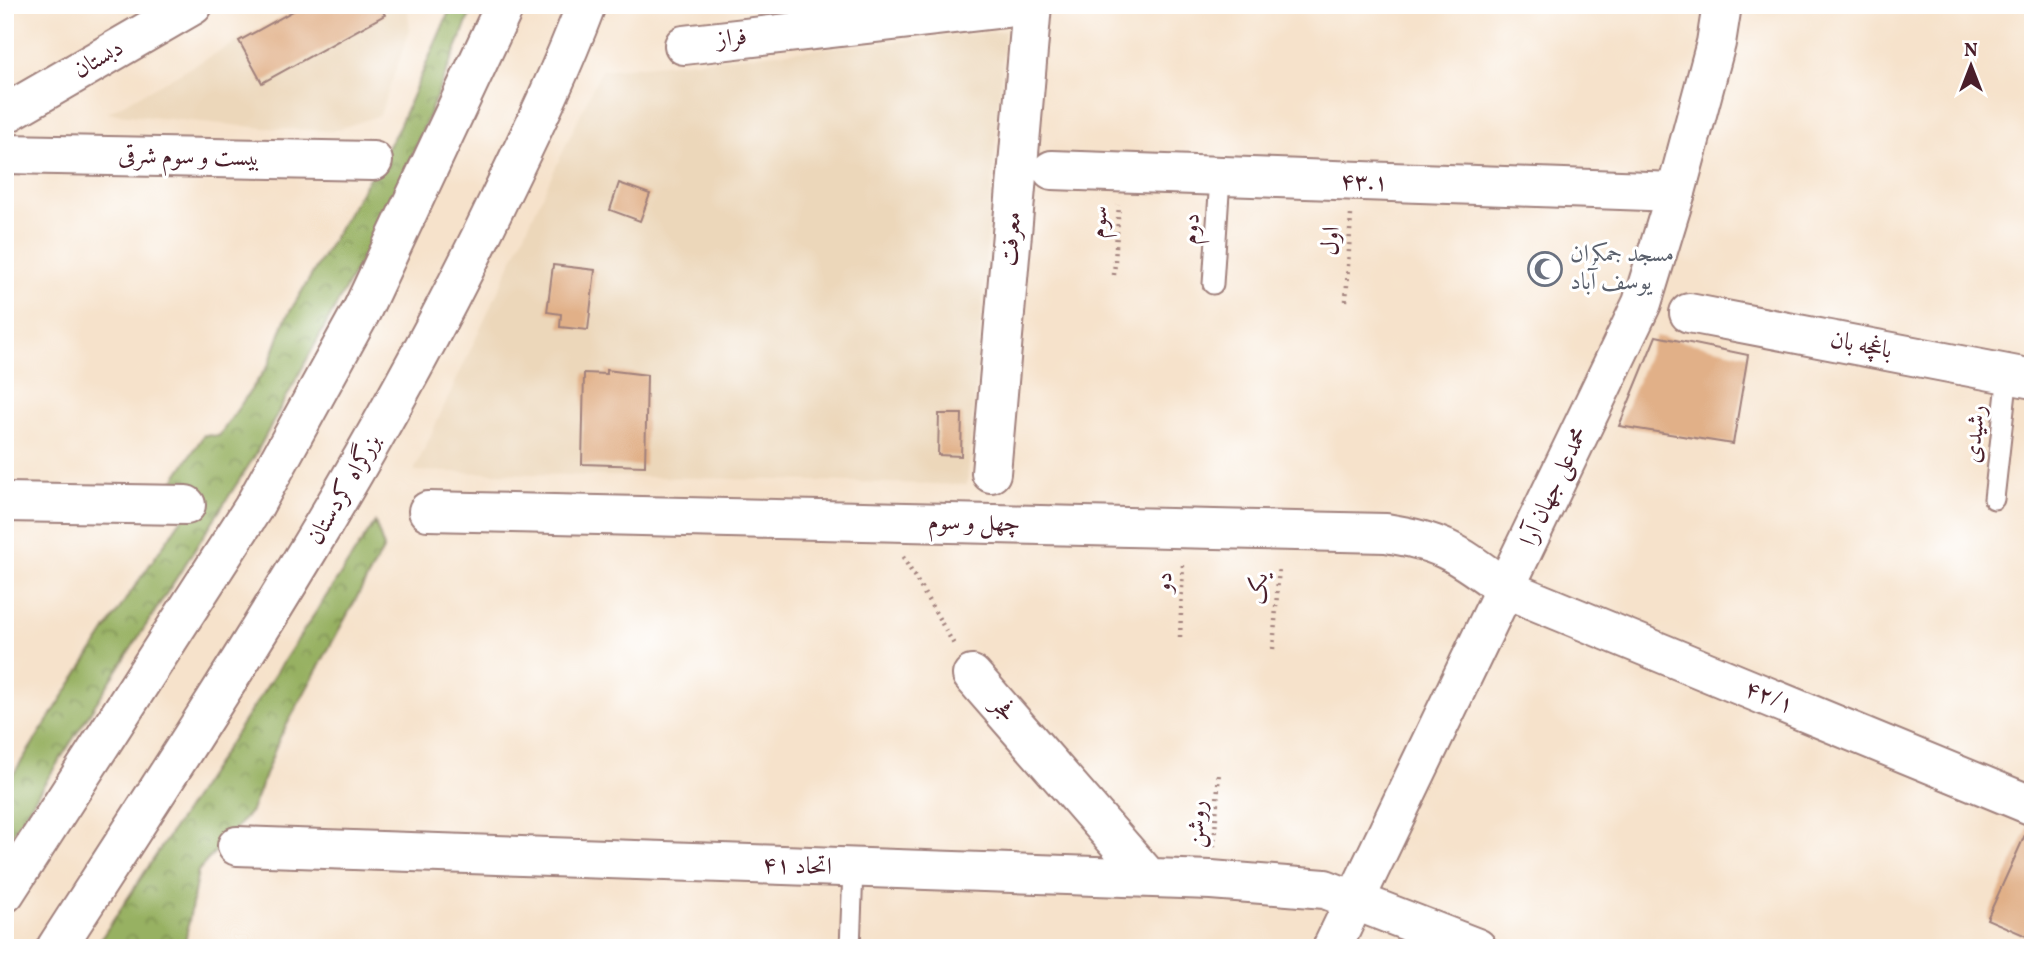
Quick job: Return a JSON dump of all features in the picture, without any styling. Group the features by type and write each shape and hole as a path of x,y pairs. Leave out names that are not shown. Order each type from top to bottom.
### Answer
{"main road":[{"name":"دبستان","path":"5,114 193,5"},
{"path":"5,894 253,508 362,310 505,5"},
{"name":"بزرگراه کردستان","path":"56,948 282,597 368,452 465,272 563,65 586,5"},
{"name":"فراز","path":"684,45 1031,5"},
{"name":"معرفت","path":"991,473 1031,5"},
{"name":"محمدعلی جهان آرا","path":"1332,948 1642,303 1676,192 1716,43 1722,5"},
{"name":"بیست و سوم شرقی","path":"5,155 373,161"},
{"name":"۴۳.۱","path":"1052,170 1353,183 1676,192"},
{"name":"باغچه بان","path":"1689,313 2020,377"},
{"path":"5,502 186,505"},
{"name":"چهل و سوم","path":"428,511 1386,533 1437,543 1506,589"},
{"name":"۴۲/۱","path":"1506,589 2033,806"},
{"name":"فجر","path":"972,675 1149,878"},
{"name":"اتحاد ۴۱","path":"237,846 853,870 1211,880 1307,886 1356,898 1477,948"}],"lane":[{"name":"دوم","path":"1213,284 1220,178"},
{"name":"رشیدی","path":"1994,499 2020,377"},
{"path":"850,948 853,870"}],"path":[{"name":"سوم","path":"1114,275 1122,173"},
{"name":"اول","path":"1346,301 1353,183"},
{"name":"فجر","path":"883,523 972,675"},
{"name":"دو","path":"1180,637 1185,528"},
{"name":"یک","path":"1273,649 1282,531"},
{"name":"روشن","path":"1211,880 1219,771"}],"shaded area":[{"path":"304,5 407,5 410,30 380,115 333,131 264,128 107,113"},
{"path":"1005,31 967,485 414,471 601,70"}],"green space":[{"path":"452,5 474,5 395,197 254,457 5,845 5,787 126,599 197,497 166,492 204,435 219,436 269,364 285,320 397,131"},
{"path":"375,522 384,548 279,739 251,811 198,871 184,948 95,948"}],"building":[{"path":"304,5 379,5 385,15 262,83 239,41"},
{"path":"619,183 650,194 640,221 610,210"},
{"path":"553,265 595,270 588,330 560,327 561,314 547,312"},
{"path":"1656,336 1748,355 1733,444 1619,426"},
{"path":"606,370 647,375 645,466 582,464 584,373 606,374"},
{"path":"939,414 962,414 961,456 938,455"},
{"path":"2029,826 2033,827 2033,939 1987,919"}],"place":[{"name":"مسجد جمکران یوسف آباد","path":"1545,269"}]}
